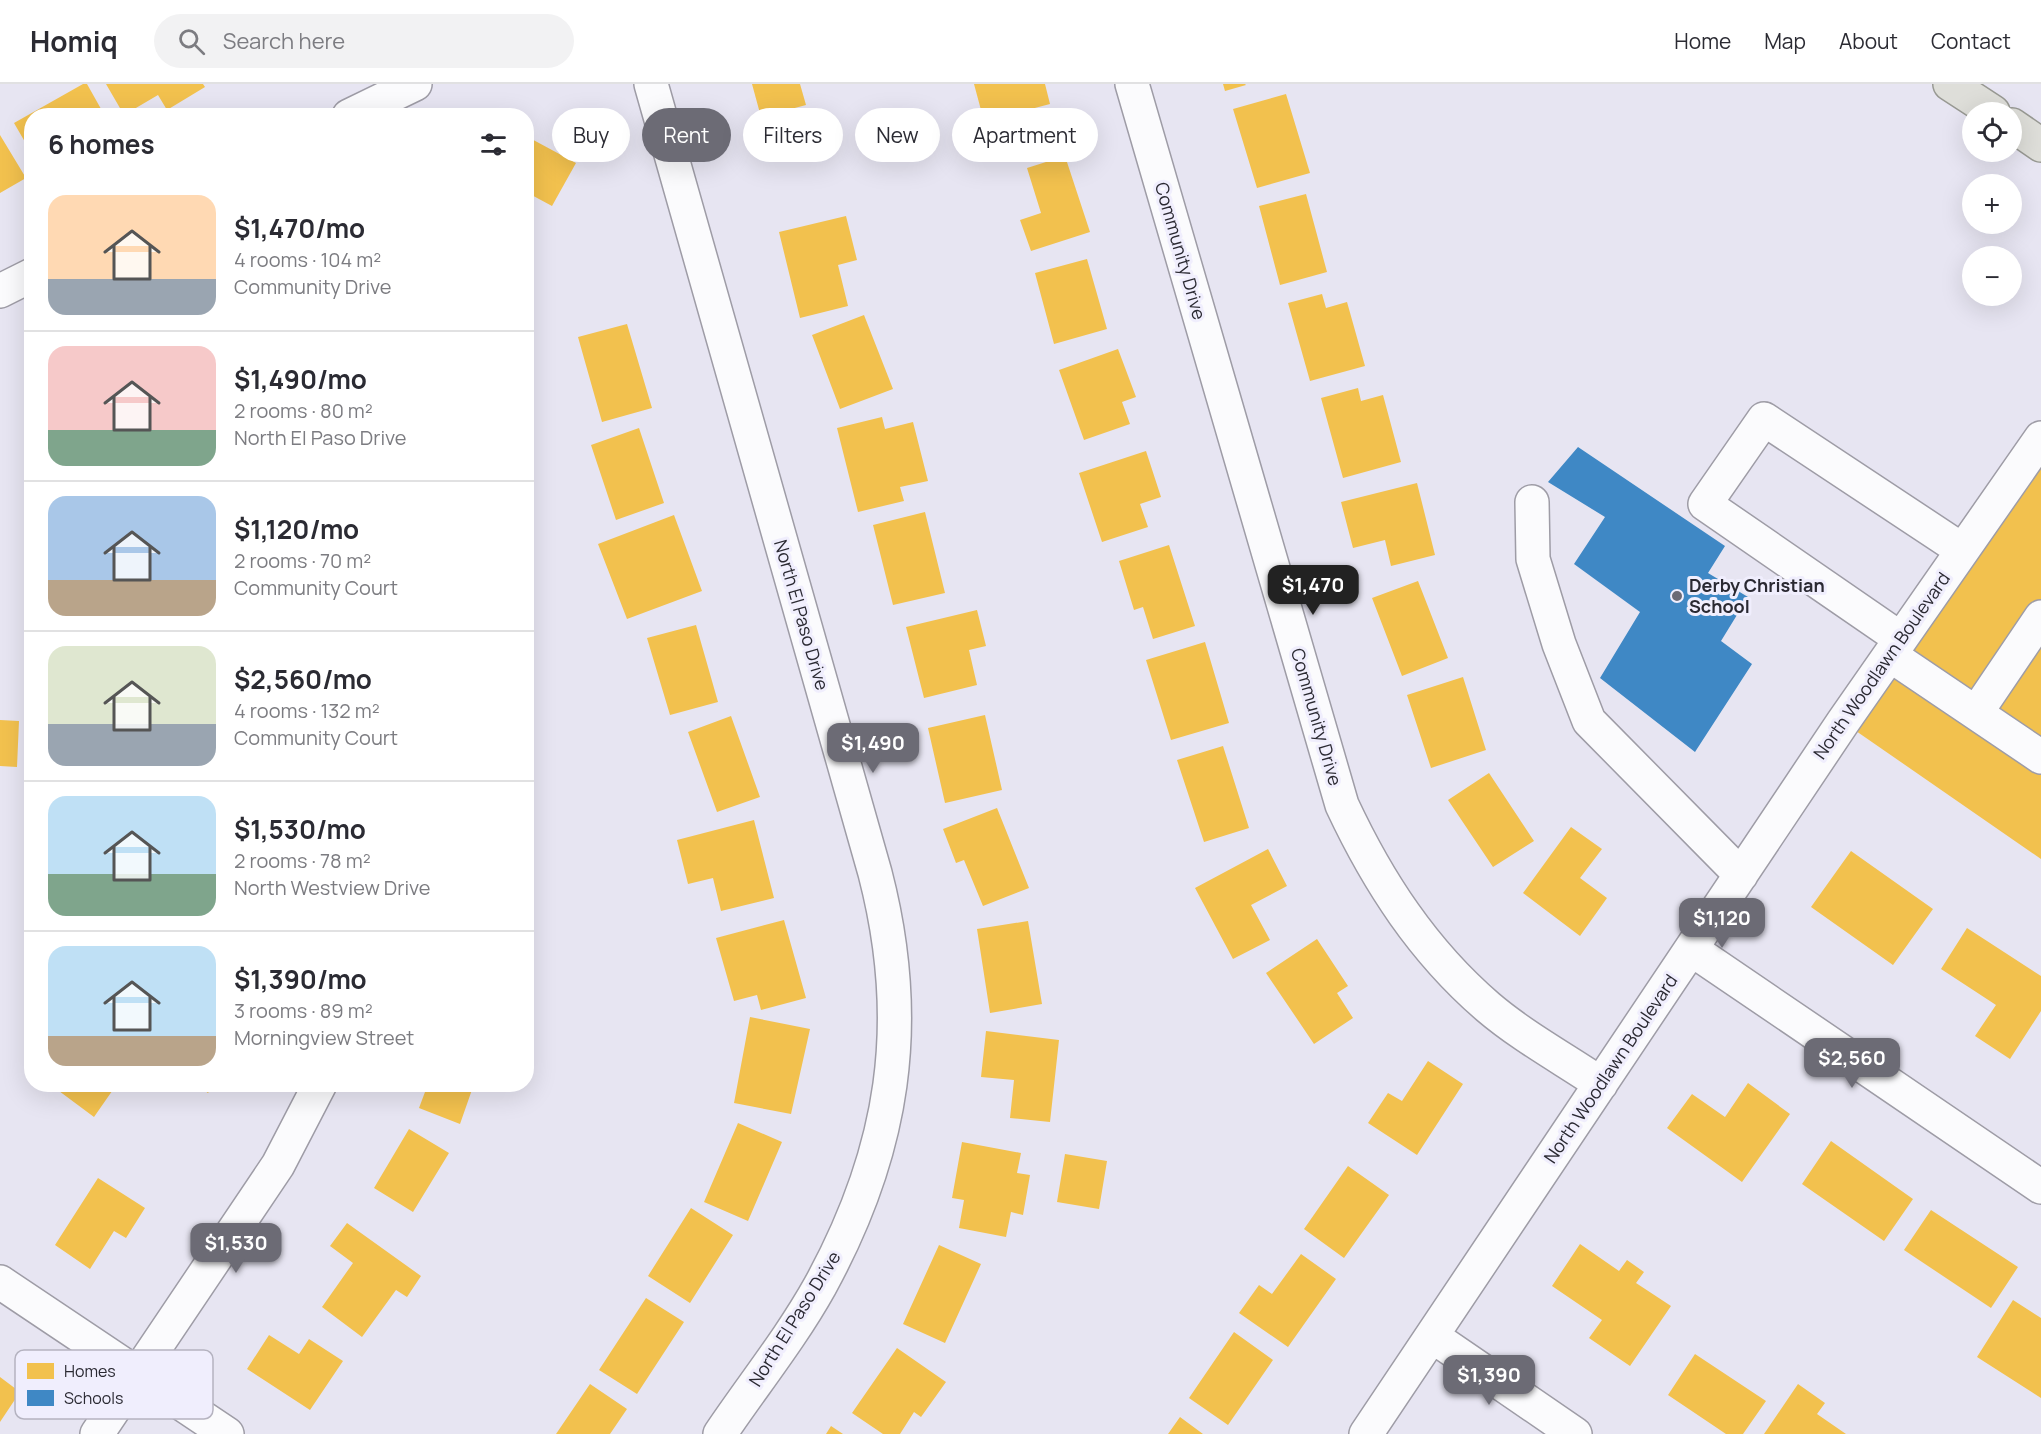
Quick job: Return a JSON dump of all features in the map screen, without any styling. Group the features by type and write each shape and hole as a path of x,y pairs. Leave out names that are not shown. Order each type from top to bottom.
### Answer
{"main road":[{"path":"1950,84 1978,102"},
{"path":"2022,132 2041,145"}],"street":[{"path":"366,108 415,84"},
{"name":"North El Paso Drive","path":"651,84 877,881 889,930 896,998 894,1062 885,1115 867,1181 846,1237 818,1289 720,1434"},
{"name":"Community Drive","path":"1132,84 1342,805 1359,841 1392,899 1433,952 1489,1007 1601,1084"},
{"path":"0,291 24,279"},
{"path":"1962,550 1764,419 1705,504 1895,647 1976,713 2041,757"},
{"name":"North Woodlawn Boulevard","path":"1366,1434 1895,647 2041,438"},
{"path":"1532,502 1533,559 1559,644 1589,721 1741,875"},
{"path":"1976,713 2041,617"},
{"path":"1691,949 2041,1187"},
{"path":"154,1350 278,1165 316,1092"},
{"path":"0,1282 102,1350"},
{"path":"1432,1336 1575,1434"},
{"path":"98,1434 108,1419"},
{"path":"205,1419 227,1434"}],"building: Homes":[{"path":"83,84 87,84 100,108 41,108"},
{"path":"106,84 203,84 205,87 170,108 166,108 158,95 136,108 120,108"},
{"path":"752,84 800,84 806,105 795,108 759,108"},
{"path":"974,84 1045,84 1050,104 1035,108 980,108"},
{"path":"1223,84 1245,84 1246,85 1225,91"},
{"path":"1286,94 1310,173 1257,188 1233,109"},
{"path":"24,117 24,140 14,123"},
{"path":"0,135 24,175 24,179 0,193"},
{"path":"534,140 552,150 552,162 576,163 552,206 534,196"},
{"path":"1046,162 1067,162 1090,232 1031,251 1020,220 1041,213 1027,168"},
{"path":"1306,194 1327,272 1280,285 1259,206"},
{"path":"846,216 857,260 838,265 848,306 800,318 779,232"},
{"path":"1087,259 1107,329 1054,344 1035,273"},
{"path":"1322,294 1326,308 1347,302 1365,366 1310,381 1288,303"},
{"path":"864,315 893,389 840,409 812,335"},
{"path":"627,324 652,408 602,422 578,337"},
{"path":"1118,349 1136,397 1122,402 1130,424 1084,440 1059,370"},
{"path":"1358,388 1361,401 1383,395 1401,462 1343,478 1321,398"},
{"path":"882,417 885,429 913,422 928,481 900,487 904,501 858,512 837,428"},
{"path":"639,428 664,503 616,520 591,445"},
{"path":"2041,438 2041,859 1843,722"},
{"path":"1146,451 1161,497 1140,504 1148,527 1102,542 1079,473"},
{"path":"1417,483 1435,555 1391,566 1385,540 1353,548 1341,502"},
{"path":"925,512 945,593 893,605 873,525"},
{"path":"674,515 702,591 627,619 598,544"},
{"path":"1169,545 1195,626 1153,639 1143,607 1134,610 1119,561"},
{"path":"1418,581 1448,658 1402,676 1372,598"},
{"path":"977,610 986,646 969,650 977,685 924,698 906,627"},
{"path":"696,625 718,702 670,715 647,638"},
{"path":"1205,642 1229,723 1171,740 1146,660"},
{"path":"1463,677 1486,750 1431,768 1407,695"},
{"path":"985,715 1002,790 945,803 928,728"},
{"path":"731,716 760,797 717,812 688,732"},
{"path":"0,720 19,721 17,767 0,766"},
{"path":"1223,746 1249,828 1204,842 1177,760"},
{"path":"1489,773 1534,841 1493,867 1448,800"},
{"path":"997,808 1029,888 983,906 964,860 956,863 943,829"},
{"path":"754,820 774,898 721,911 713,878 688,884 677,840"},
{"path":"1571,827 1602,849 1580,878 1607,898 1580,936 1523,893"},
{"path":"1268,849 1287,886 1251,905 1270,940 1233,959 1195,888"},
{"path":"1851,851 1933,909 1893,965 1811,907"},
{"path":"784,920 806,998 761,1010 757,995 734,1001 716,938"},
{"path":"1028,921 1042,1004 990,1013 977,929"},
{"path":"1967,928 2041,976 2041,1011 2010,1059 1975,1036 1996,1005 1941,969"},
{"path":"1317,939 1348,986 1337,993 1353,1018 1314,1044 1266,973"},
{"path":"750,1017 810,1029 791,1114 734,1103"},
{"path":"986,1031 1059,1040 1050,1122 1010,1118 1014,1080 981,1077"},
{"path":"1428,1061 1463,1084 1417,1155 1368,1123 1388,1093 1402,1101"},
{"path":"1748,1083 1790,1114 1742,1182 1667,1128 1692,1094 1725,1117"},
{"path":"60,1092 111,1092 94,1117"},
{"path":"425,1092 471,1092 460,1124 419,1108"},
{"path":"738,1123 782,1142 748,1221 704,1202"},
{"path":"409,1129 449,1153 413,1212 374,1188"},
{"path":"1831,1141 1913,1199 1884,1241 1802,1184"},
{"path":"962,1142 1021,1153 1017,1173 1030,1175 1023,1215 1011,1212 1006,1237 959,1228 964,1200 952,1198"},
{"path":"1065,1154 1107,1161 1099,1209 1057,1202"},
{"path":"1348,1166 1389,1195 1344,1258 1304,1229"},
{"path":"98,1178 145,1208 126,1238 114,1231 90,1269 55,1245"},
{"path":"691,1208 733,1235 690,1303 648,1276"},
{"path":"1931,1210 2018,1267 1991,1308 1904,1250"},
{"path":"347,1223 421,1276 407,1297 396,1290 362,1337 322,1307 353,1263 330,1246"},
{"path":"1580,1244 1619,1271 1627,1260 1644,1272 1636,1283 1671,1306 1630,1366 1589,1338 1602,1320 1552,1286"},
{"path":"939,1245 981,1264 945,1343 903,1324"},
{"path":"1301,1254 1336,1279 1288,1347 1239,1313 1259,1285 1272,1294"},
{"path":"646,1298 684,1322 637,1394 599,1370"},
{"path":"2013,1300 2041,1318 2041,1398 1977,1357"},
{"path":"1234,1332 1273,1360 1228,1425 1189,1398"},
{"path":"269,1335 299,1354 309,1339 343,1361 310,1410 247,1369"},
{"path":"897,1348 946,1382 921,1417 914,1412 900,1434 883,1434 852,1413"},
{"path":"1695,1354 1766,1401 1743,1434 1726,1434 1668,1395"},
{"path":"0,1377 15,1388 15,1400 0,1422"},
{"path":"590,1384 627,1409 610,1434 556,1434"},
{"path":"1798,1384 1825,1403 1817,1414 1846,1434 1764,1434"},
{"path":"1180,1417 1203,1434 1168,1434"},
{"path":"831,1426 843,1434 826,1434"}],"building: Schools":[{"path":"1578,447 1725,546 1708,573 1748,597 1721,641 1752,664 1695,752 1600,678 1640,612 1574,564 1605,517 1548,482"}],"place":[{"name":"Derby Christian School","path":"1677,596"}]}
